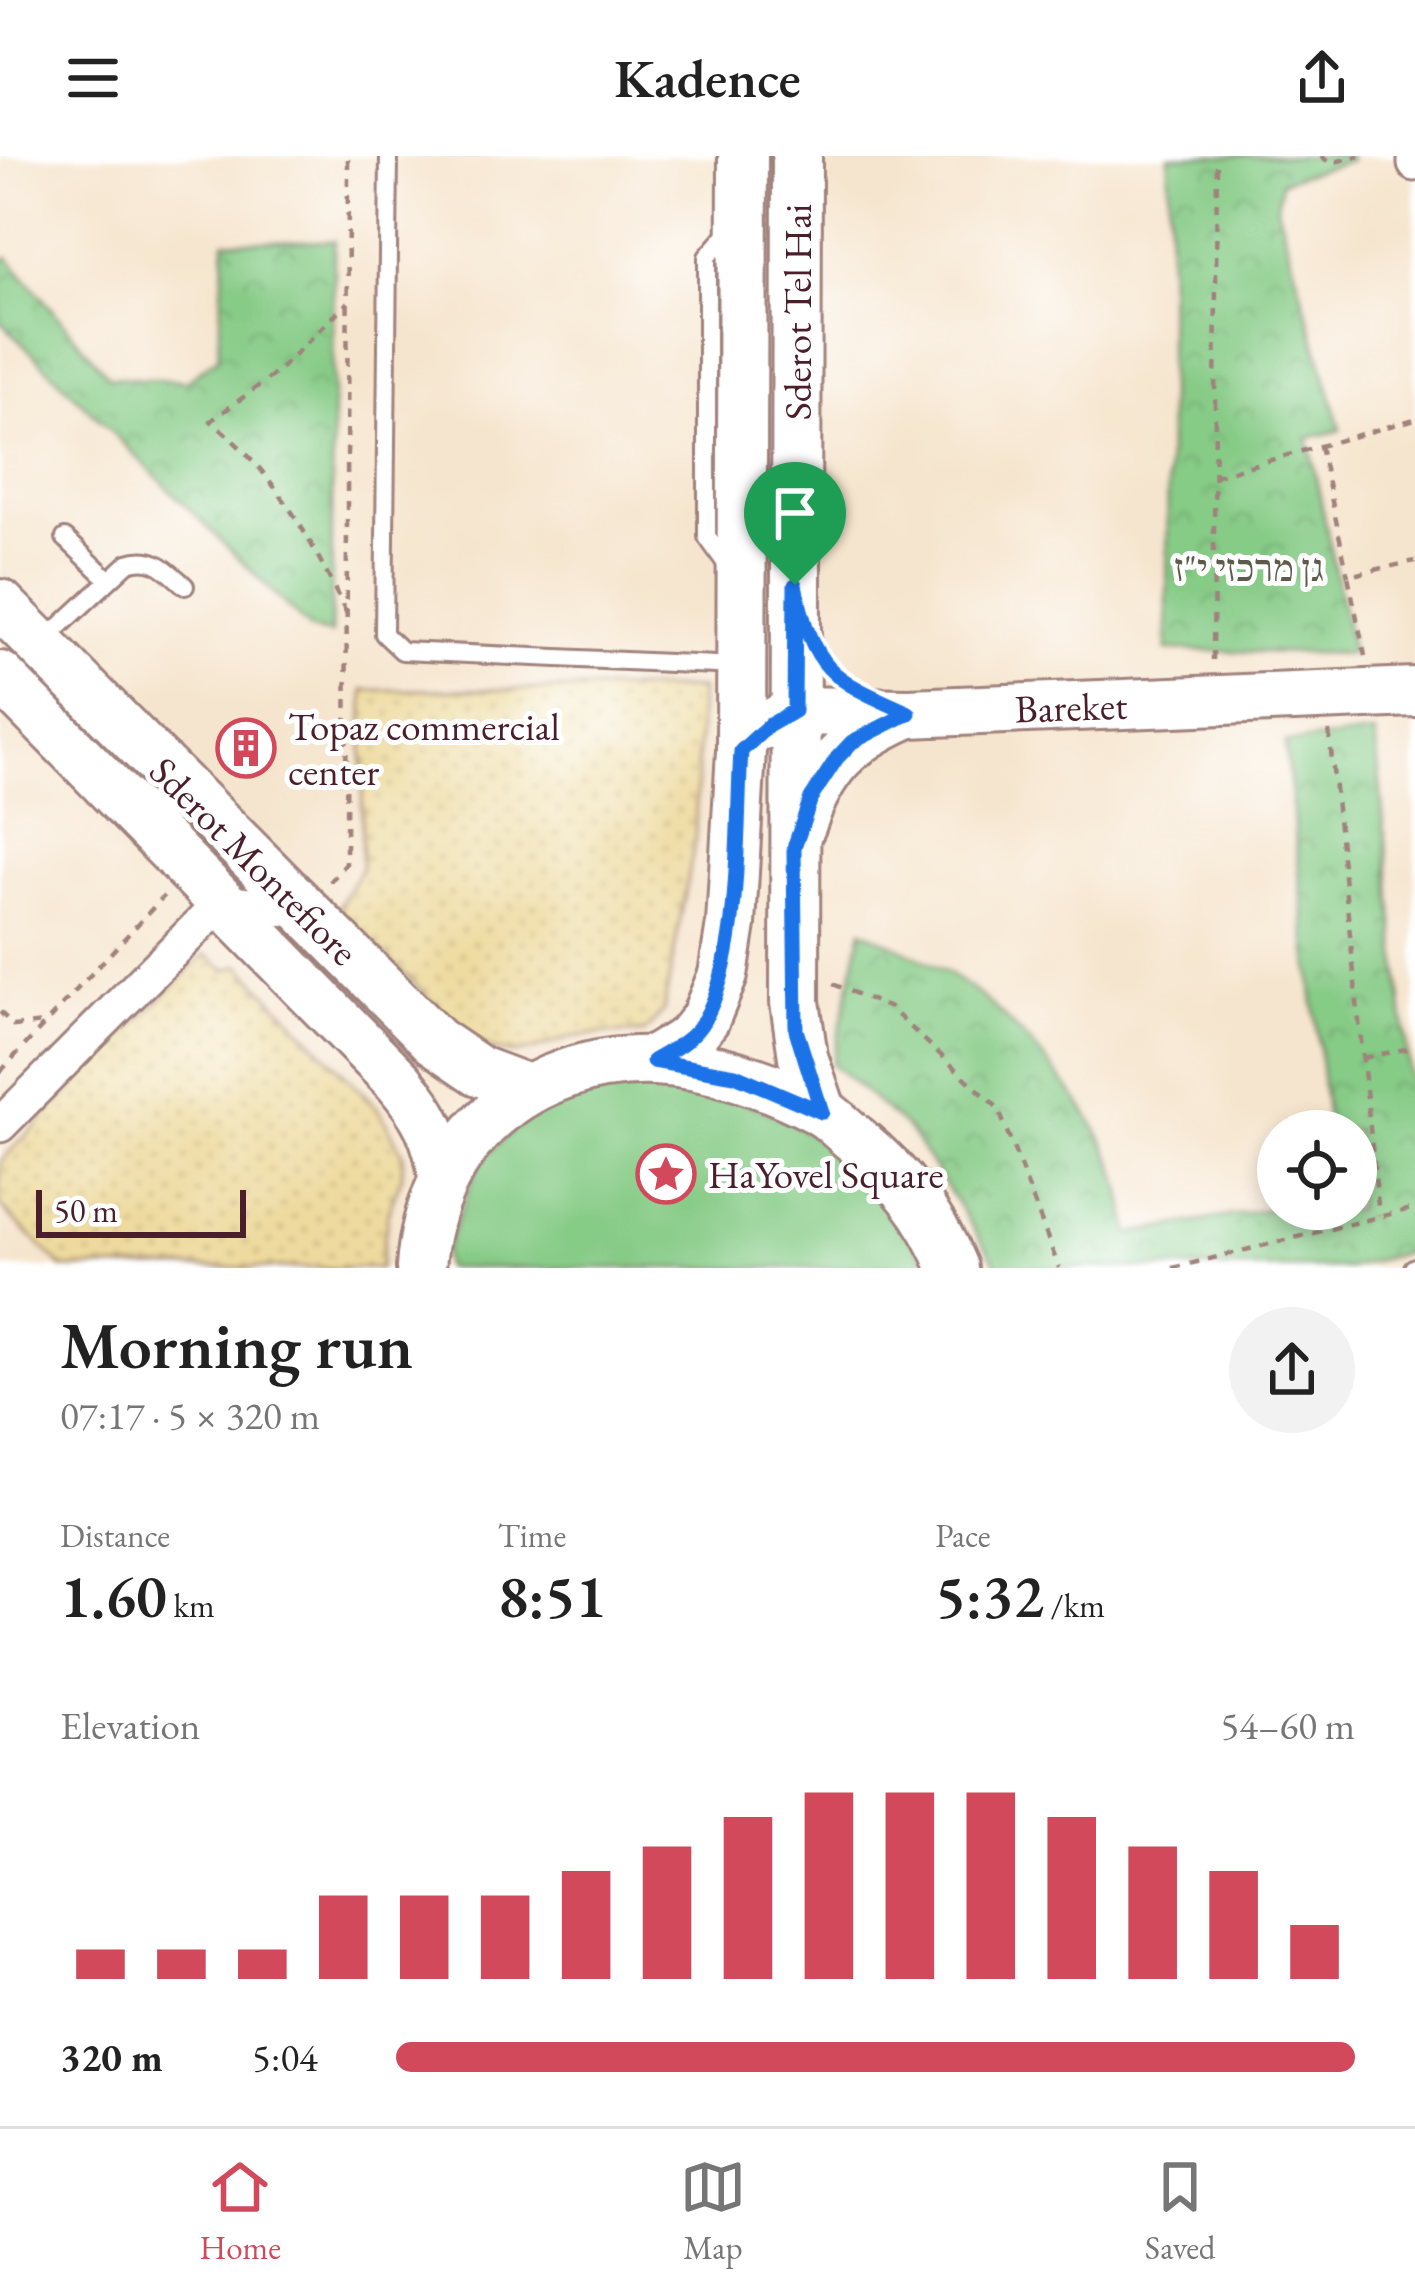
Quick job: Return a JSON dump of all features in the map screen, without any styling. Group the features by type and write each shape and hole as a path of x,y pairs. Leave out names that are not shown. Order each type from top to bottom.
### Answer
{"main road":[{"name":"Sderot Tel Hai","path":"653,1061 700,1027 723,975 730,924 741,751 742,156"},
{"name":"Sderot Tel Hai","path":"797,156 796,1030 822,1112"},
{"path":"795,585 806,635 831,674 909,713"},
{"name":"Sderot Montefiore","path":"0,604 435,1041 479,1071 527,1089"},
{"name":"Sderot Montefiore","path":"0,676 370,1051 425,1114 439,1143 443,1177"},
{"name":"Bareket","path":"794,711 909,713 1415,692"},
{"path":"741,751 768,726 794,711"},
{"path":"794,848 811,798 837,758 852,742 909,713"},
{"path":"421,1268 422,1241 443,1177 461,1146 527,1089 586,1068 653,1061 735,1075 822,1112 900,1177 944,1245 953,1268"}],"street":[{"path":"0,1124 222,902 304,911"}],"lane":[{"path":"389,156 384,634 402,651 740,666"},
{"path":"65,538 108,579"},
{"path":"40,645 128,563 151,560 185,586"}],"path":[{"path":"304,911 346,864 348,156"},
{"path":"1213,672 1217,156"},
{"path":"1321,156 1330,164 1359,156"},
{"path":"347,615 311,538 277,485 245,449 211,422 275,373 348,302"},
{"path":"1214,476 1415,419"},
{"path":"1320,446 1368,668"},
{"path":"1348,575 1415,561"},
{"path":"1328,719 1379,1215"},
{"path":"0,1072 166,894"},
{"path":"827,982 890,1008 998,1108 1059,1268"},
{"path":"0,1012 31,1038"},
{"path":"14,1026 45,1023"},
{"path":"1363,1058 1415,1047"},
{"path":"1173,1268 1415,1208"}],"green space":[{"name":"גן מרכזי י\"ז","path":"1169,156 1349,156 1350,161 1281,181 1277,207 1341,430 1308,438 1352,654 1167,650"},
{"path":"225,241 334,241 331,634 311,630 0,321 0,263 8,257 109,377 187,381 218,357"},
{"path":"1375,734 1415,1131 1415,1250 1347,1268 999,1268 909,1130 832,1064 862,930 960,981 1046,1061 1083,1108 1110,1156 1130,1234 1257,1211 1257,1230 1377,1230 1377,1110 1326,1110 1285,743"},
{"name":"HaYovel Square","path":"653,1085 727,1097 789,1122 819,1140 871,1184 893,1210 927,1268 445,1268 444,1253 480,1161 516,1128 539,1110 591,1091"}],"sand":[{"path":"700,689 695,840 663,1012 644,1033 587,1035 518,1053 489,1048 470,1038 338,909 361,869 364,690"},
{"path":"205,954 226,970 240,965 379,1110 403,1154 380,1268 63,1268 0,1206 0,1162"}],"place":[{"name":"Topaz commercial center","path":"246,748"},
{"name":"HaYovel Square","path":"666,1174"}],"route":[{"path":"795,585 806,635 831,674 909,713 852,742 837,758 811,798 794,848 796,1030 822,1112 735,1075 653,1061 700,1027 723,975 741,751 768,726 794,711 795,585"}]}
